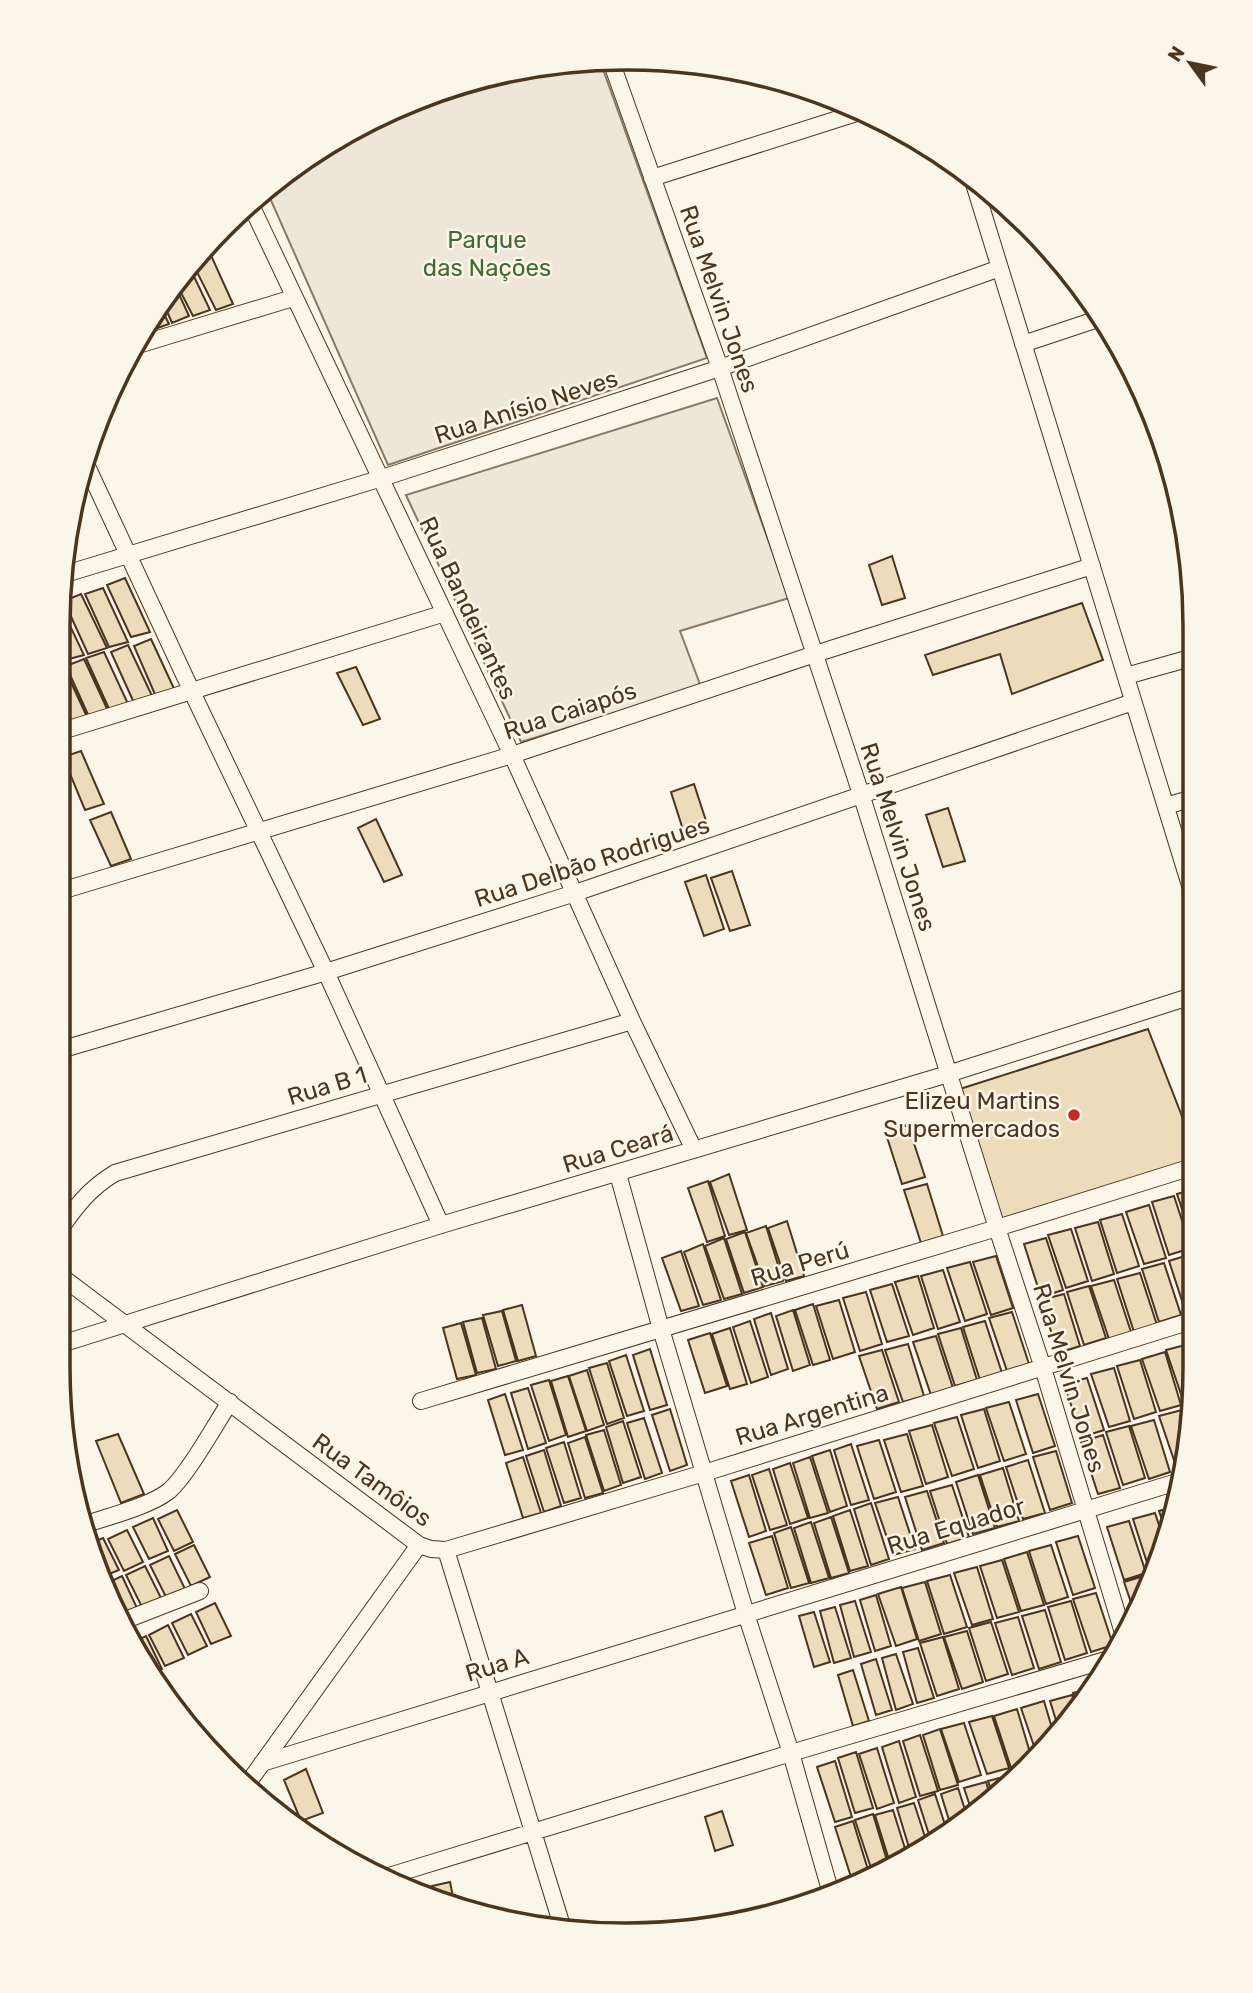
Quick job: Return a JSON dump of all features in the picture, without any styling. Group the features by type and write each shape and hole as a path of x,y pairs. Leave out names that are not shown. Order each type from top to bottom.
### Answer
{"street":[{"name":"Rua Melvin Jones","path":"614,70 720,368 862,797 1121,1622"},
{"path":"652,178 848,116"},
{"path":"978,195 1183,862"},
{"name":"Rua Bandeirantes","path":"254,213 512,755 632,1021 694,1150"},
{"name":"Rua Anísio Neves","path":"73,572 382,478 720,368 1000,268"},
{"path":"149,342 293,298"},
{"path":"1023,344 1092,321"},
{"path":"91,475 326,972 441,1225"},
{"name":"Rua Caiapós","path":"70,888 512,755 815,654 1092,566"},
{"path":"70,729 445,613"},
{"path":"1126,676 1183,660"},
{"name":"Rua Delbão Rodrigues","path":"70,1047 326,972 575,893 862,797 1133,702"},
{"path":"1166,806 1183,801"},
{"name":"Rua Ceará","path":"70,1341 441,1225 948,1074 1183,999"},
{"name":"Rua B 1","path":"70,1216 97,1184 115,1173 632,1021"},
{"name":"Rua Perú","path":"421,1401 1183,1170"},
{"path":"618,1174 661,1329 791,1753 828,1885"},
{"name":"Rua Tamôios","path":"70,1283 419,1545 446,1550 560,1919"},
{"name":"Rua Argentina","path":"446,1550 704,1473 1183,1324"},
{"path":"93,1522 152,1500 169,1490 181,1477 230,1402"},
{"name":"Rua Equador","path":"747,1614 1170,1484"},
{"path":"252,1777 419,1545"},
{"path":"130,1618 201,1591"},
{"name":"Rua A","path":"262,1763 747,1614"},
{"path":"397,1874 1097,1662"}],"green space":[{"name":"Parque das Nações","path":"603,71 707,358 388,465 271,199 317,164 348,145 414,112 482,89 518,81"},
{"path":"717,398 789,598 680,631 701,687 521,742 406,495"}],"building":[{"path":"211,256 233,304 216,310 197,273"},
{"path":"194,277 210,310 193,316 181,293"},
{"path":"180,295 189,316 172,323 167,312"},
{"path":"165,316 169,324 157,328"},
{"path":"892,556 905,598 882,605 869,565"},
{"path":"125,578 150,632 131,637 107,585"},
{"path":"103,588 128,642 109,647 85,594"},
{"path":"81,594 107,648 88,654 70,615 71,598"},
{"path":"1082,603 1103,660 1012,694 1000,654 933,675 925,655"},
{"path":"70,626 84,655 70,659"},
{"path":"151,639 176,693 157,699 134,646"},
{"path":"128,645 154,700 135,705 111,652"},
{"path":"104,652 129,706 110,711 86,658"},
{"path":"84,659 109,713 90,719 70,675 70,664"},
{"path":"356,667 380,719 363,725 337,673"},
{"path":"70,680 88,719 70,724"},
{"path":"81,751 104,804 85,810 70,774 70,755"},
{"path":"694,784 708,827 685,836 671,792"},
{"path":"948,808 965,861 943,867 926,815"},
{"path":"111,812 131,859 111,866 90,820"},
{"path":"376,819 402,875 384,882 358,828"},
{"path":"732,871 750,925 730,931 711,878"},
{"path":"706,875 724,929 704,936 685,882"},
{"name":"Elizeu Martins Supermercados","path":"1148,1029 1183,1119 1183,1170 997,1228 960,1089"},
{"path":"908,1125 925,1177 902,1184 885,1131"},
{"path":"729,1174 747,1230 729,1235 710,1182"},
{"path":"708,1181 725,1236 707,1242 688,1188"},
{"path":"927,1184 943,1236 921,1243 904,1190"},
{"path":"1183,1192 1183,1212 1177,1194"},
{"path":"1174,1196 1183,1224 1183,1251 1169,1255 1152,1202"},
{"path":"1149,1205 1166,1258 1144,1264 1126,1212"},
{"path":"1122,1214 1139,1266 1117,1273 1100,1220"},
{"path":"787,1221 804,1276 786,1281 768,1228"},
{"path":"1098,1222 1114,1274 1092,1281 1075,1228"},
{"path":"766,1226 783,1281 765,1286 746,1233"},
{"path":"1071,1229 1088,1281 1066,1288 1048,1235"},
{"path":"745,1232 763,1287 744,1293 726,1239"},
{"path":"724,1238 742,1294 724,1299 705,1246"},
{"path":"1046,1238 1063,1290 1041,1297 1024,1244"},
{"path":"703,1244 721,1300 703,1305 684,1252"},
{"path":"681,1251 699,1306 681,1311 662,1258"},
{"path":"996,1256 1013,1308 991,1315 973,1262"},
{"path":"1183,1257 1183,1304 1169,1261"},
{"path":"970,1262 987,1314 965,1321 947,1268"},
{"path":"1164,1263 1181,1315 1159,1322 1142,1269"},
{"path":"943,1270 960,1322 938,1329 921,1276"},
{"path":"1140,1273 1157,1325 1134,1332 1117,1279"},
{"path":"918,1276 934,1328 913,1335 895,1282"},
{"path":"1114,1280 1131,1332 1109,1339 1091,1286"},
{"path":"892,1284 909,1336 887,1342 870,1290"},
{"path":"1089,1286 1106,1338 1084,1345 1067,1292"},
{"path":"866,1292 882,1344 860,1351 843,1298"},
{"path":"1064,1294 1080,1346 1058,1353 1041,1300"},
{"path":"839,1300 855,1352 833,1359 816,1306"},
{"path":"813,1304 830,1360 813,1365 795,1310"},
{"path":"522,1305 536,1356 518,1361 503,1310"},
{"path":"793,1310 810,1365 793,1371 776,1316"},
{"path":"502,1311 516,1361 498,1366 483,1315"},
{"path":"1012,1312 1029,1364 1007,1371 989,1318"},
{"path":"771,1313 788,1369 771,1375 754,1319"},
{"path":"482,1318 496,1369 477,1373 463,1322"},
{"path":"750,1321 768,1377 751,1383 733,1327"},
{"path":"985,1321 1002,1373 980,1380 963,1327"},
{"path":"461,1323 476,1375 457,1379 443,1328"},
{"path":"730,1328 747,1384 730,1389 712,1334"},
{"path":"961,1328 977,1380 955,1386 938,1334"},
{"path":"710,1333 727,1386 705,1393 688,1340"},
{"path":"936,1336 953,1388 931,1395 913,1342"},
{"path":"908,1344 924,1396 903,1402 885,1350"},
{"path":"1183,1346 1182,1398 1166,1350"},
{"path":"650,1349 667,1405 650,1410 633,1355"},
{"path":"882,1350 899,1402 877,1409 859,1356"},
{"path":"1165,1352 1181,1405 1160,1411 1142,1359"},
{"path":"626,1355 644,1411 627,1416 609,1361"},
{"path":"1140,1360 1156,1412 1134,1419 1117,1366"},
{"path":"607,1363 624,1418 607,1424 589,1368"},
{"path":"1114,1368 1130,1421 1109,1427 1091,1374"},
{"path":"587,1370 604,1425 587,1431 569,1376"},
{"path":"568,1376 586,1431 568,1437 551,1381"},
{"path":"1087,1378 1104,1430 1082,1437 1064,1384"},
{"path":"549,1380 566,1435 549,1441 531,1385"},
{"path":"528,1388 546,1443 528,1449 511,1393"},
{"path":"505,1394 523,1450 505,1455 488,1400"},
{"path":"1038,1394 1055,1446 1033,1453 1016,1400"},
{"path":"1009,1402 1026,1454 1004,1461 986,1408"},
{"path":"670,1409 687,1465 670,1471 652,1415"},
{"path":"984,1409 1000,1461 978,1468 961,1415"},
{"path":"1181,1410 1174,1461 1159,1416"},
{"path":"957,1417 974,1469 952,1476 934,1423"},
{"path":"644,1418 662,1473 645,1479 627,1423"},
{"path":"1154,1420 1170,1472 1149,1479 1131,1426"},
{"path":"623,1421 641,1477 623,1483 606,1427"},
{"path":"932,1425 948,1477 926,1484 909,1431"},
{"path":"1129,1426 1145,1478 1123,1485 1106,1432"},
{"path":"604,1430 621,1485 604,1491 586,1435"},
{"path":"118,1434 144,1494 121,1503 96,1441"},
{"path":"907,1434 923,1486 901,1492 884,1440"},
{"path":"1103,1435 1120,1488 1098,1494 1081,1442"},
{"path":"585,1437 603,1493 585,1498 568,1443"},
{"path":"879,1440 896,1492 874,1499 857,1446"},
{"path":"564,1442 581,1498 564,1503 546,1448"},
{"path":"851,1444 869,1500 851,1505 834,1450"},
{"path":"544,1450 561,1506 544,1512 526,1456"},
{"path":"830,1450 847,1506 830,1512 812,1456"},
{"path":"1056,1451 1072,1503 1050,1510 1033,1457"},
{"path":"523,1457 541,1513 523,1518 506,1463"},
{"path":"810,1457 828,1513 810,1518 793,1463"},
{"path":"1028,1460 1045,1513 1023,1519 1006,1467"},
{"path":"790,1463 808,1518 790,1524 773,1469"},
{"path":"1003,1468 1019,1521 997,1527 980,1475"},
{"path":"769,1469 787,1525 770,1530 752,1475"},
{"path":"749,1475 766,1531 749,1537 731,1481"},
{"path":"978,1475 995,1528 973,1534 956,1482"},
{"path":"952,1485 969,1537 947,1544 930,1491"},
{"path":"927,1491 944,1543 922,1550 905,1497"},
{"path":"898,1497 915,1549 893,1555 875,1503"},
{"path":"871,1503 889,1559 871,1565 854,1509"},
{"path":"177,1510 193,1542 174,1551 158,1519"},
{"path":"850,1510 868,1566 850,1571 833,1516"},
{"path":"1155,1513 1159,1526 1147,1562 1133,1519"},
{"path":"831,1517 849,1573 831,1578 814,1523"},
{"path":"153,1518 168,1551 149,1559 133,1527"},
{"path":"1129,1521 1145,1569 1143,1574 1124,1580 1107,1527"},
{"path":"811,1522 829,1578 811,1583 794,1528"},
{"path":"791,1527 809,1583 791,1588 774,1533"},
{"path":"127,1530 143,1562 124,1571 108,1539"},
{"path":"772,1536 788,1588 766,1595 749,1543"},
{"path":"1078,1536 1095,1588 1073,1595 1056,1542"},
{"path":"103,1538 119,1570 110,1574 98,1540"},
{"path":"194,1545 210,1577 191,1586 175,1554"},
{"path":"1051,1545 1068,1597 1046,1604 1029,1551"},
{"path":"1027,1552 1044,1605 1021,1611 1004,1559"},
{"path":"169,1556 185,1589 166,1597 150,1565"},
{"path":"1002,1560 1019,1612 997,1618 980,1566"},
{"path":"145,1566 161,1598 142,1607 126,1575"},
{"path":"977,1567 993,1619 972,1625 954,1573"},
{"path":"950,1575 967,1627 944,1634 927,1581"},
{"path":"122,1576 137,1608 127,1613 113,1580"},
{"path":"1142,1577 1131,1602 1124,1582"},
{"path":"925,1582 941,1634 919,1641 902,1588"},
{"path":"901,1587 917,1639 896,1646 878,1594"},
{"path":"1096,1593 1111,1639 1107,1647 1091,1652 1073,1599"},
{"path":"876,1595 891,1646 875,1651 860,1600"},
{"path":"855,1601 871,1652 854,1657 840,1605"},
{"path":"1071,1601 1087,1653 1065,1660 1048,1607"},
{"path":"215,1603 231,1636 211,1644 196,1612"},
{"path":"835,1607 851,1658 834,1663 820,1611"},
{"path":"1045,1610 1061,1662 1039,1669 1022,1616"},
{"path":"814,1612 830,1662 814,1667 799,1616"},
{"path":"191,1614 207,1646 188,1655 172,1623"},
{"path":"1018,1617 1034,1668 1012,1675 995,1623"},
{"path":"991,1622 1008,1674 986,1681 969,1628"},
{"path":"168,1625 184,1658 165,1666 149,1635"},
{"path":"967,1631 983,1682 962,1689 944,1637"},
{"path":"146,1636 162,1669 160,1670 141,1638"},
{"path":"943,1637 959,1689 937,1696 920,1643"},
{"path":"918,1648 934,1698 917,1703 903,1652"},
{"path":"896,1654 913,1704 896,1710 882,1658"},
{"path":"876,1659 892,1710 876,1715 861,1664"},
{"path":"853,1670 869,1721 853,1726 838,1675"},
{"path":"1072,1695 1073,1698 1056,1720 1050,1701"},
{"path":"1044,1701 1051,1725 1034,1745 1021,1708"},
{"path":"1017,1709 1029,1750 1012,1768 1011,1768 994,1716"},
{"path":"992,1716 1009,1768 987,1774 969,1722"},
{"path":"964,1723 981,1775 959,1782 941,1729"},
{"path":"940,1729 958,1785 940,1790 923,1735"},
{"path":"920,1735 938,1791 920,1796 903,1741"},
{"path":"899,1741 916,1797 899,1803 882,1747"},
{"path":"877,1748 894,1803 877,1809 859,1754"},
{"path":"856,1752 873,1808 855,1813 838,1758"},
{"path":"835,1761 852,1817 835,1822 817,1767"},
{"path":"306,1769 323,1813 304,1820 299,1816 284,1780"},
{"path":"1001,1778 990,1787 988,1781"},
{"path":"986,1782 988,1789 969,1804 964,1788"},
{"path":"958,1788 965,1808 949,1820 941,1794"},
{"path":"935,1794 944,1823 929,1833 918,1800"},
{"path":"914,1803 925,1836 909,1846 897,1808"},
{"path":"893,1810 905,1848 888,1857 875,1815"},
{"path":"722,1811 733,1845 715,1851 705,1817"},
{"path":"873,1814 886,1858 871,1867 855,1820"},
{"path":"853,1821 868,1868 851,1876 835,1827"},
{"path":"450,1882 452,1894 432,1887"}],"place":[{"name":"Elizeu Martins Supermercados","path":"1074,1115"}]}
